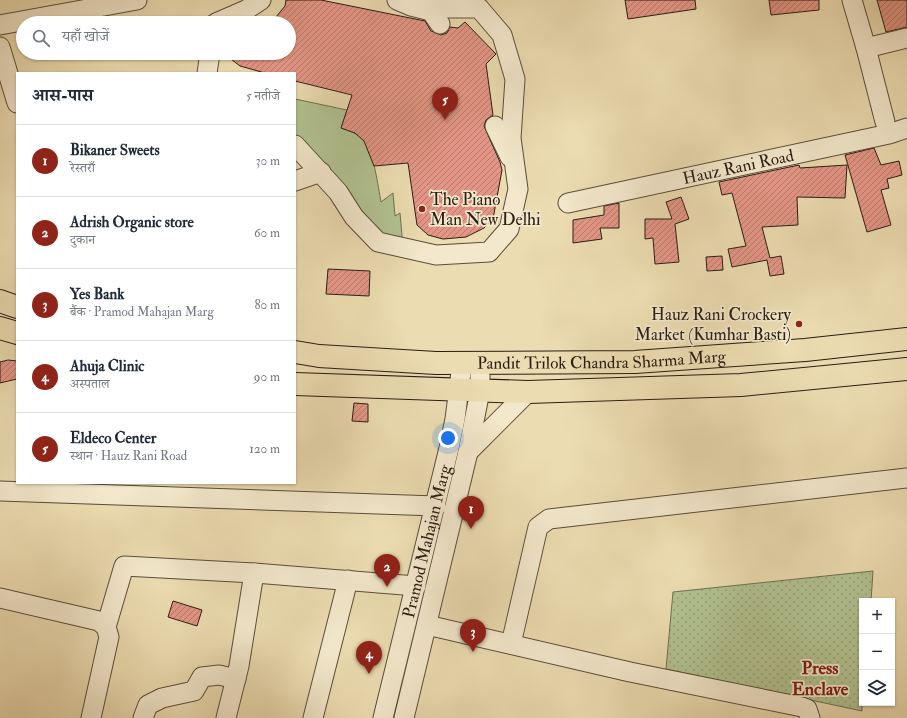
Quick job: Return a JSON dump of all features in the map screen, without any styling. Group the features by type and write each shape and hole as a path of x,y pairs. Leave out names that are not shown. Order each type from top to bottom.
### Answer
{"main road":[{"path":"0,292 16,289"},
{"path":"0,301 16,307"},
{"path":"0,328 16,333"},
{"name":"Pandit Trilok Chandra Sharma Marg","path":"296,352 319,356 471,364 635,362 805,350 907,339"},
{"name":"Pandit Trilok Chandra Sharma Marg","path":"296,384 528,392 741,385 907,369"}],"street":[{"path":"49,16 137,0"},
{"path":"232,16 246,10 262,0"},
{"path":"397,0 411,6 431,11 440,24"},
{"path":"296,146 321,172 338,192 354,217 378,242 436,255 489,252 509,229 518,189 512,138 515,80 502,35 479,8 443,8 413,0"},
{"path":"852,0 885,122"},
{"path":"0,25 16,22"},
{"path":"866,48 907,38"},
{"path":"0,48 16,100"},
{"path":"207,72 209,60"},
{"path":"495,126 515,166"},
{"name":"Hauz Rani Road","path":"568,203 881,136 907,128"},
{"path":"296,182 321,172"},
{"name":"Pramod Mahajan Marg","path":"404,718 468,452 471,364"},
{"name":"Pramod Mahajan Marg","path":"383,718 436,506 455,419 469,390"},
{"path":"468,452 528,392"},
{"path":"512,644 538,527 549,519 907,478"},
{"path":"0,491 436,506"},
{"path":"91,718 109,637 106,626 124,566 254,573 416,586"},
{"path":"226,718 236,679 254,573"},
{"path":"313,718 348,580"},
{"path":"0,598 99,621 106,626"},
{"path":"427,625 630,672 802,707 807,709 810,718"},
{"path":"143,718 148,705 162,698 194,691 202,677 219,675 236,679"}],"green space":[{"path":"296,99 347,110 341,128 353,132 367,145 373,160 381,202 393,193 395,216 400,213 403,247 388,245 296,142"},
{"path":"873,571 871,598 859,598 859,706 862,706 862,711 666,669 673,592"}],"building":[{"path":"286,0 321,0 425,21 431,31 441,35 447,33 450,27 458,28 465,22 496,54 486,64 493,115 486,120 484,126 502,170 493,219 484,228 466,237 443,239 428,235 417,225 408,163 374,166 364,141 355,133 341,128 352,95 296,81 296,72 261,72 240,66 232,60 296,60 296,16 277,16 285,6"},
{"path":"625,0 695,0 696,9 628,19"},
{"path":"769,0 819,0 819,10 771,15"},
{"path":"877,0 907,0 907,27 886,32"},
{"path":"874,148 881,165 899,161 902,175 887,179 889,188 881,190 891,225 867,232 845,155"},
{"path":"799,165 800,168 847,165 845,198 797,197 798,225 762,227 770,258 781,256 784,274 770,276 767,260 732,267 728,249 746,246 732,193 722,195 719,182"},
{"path":"681,197 689,219 675,224 679,262 655,264 653,238 645,239 645,219 672,219 666,202"},
{"path":"619,203 619,228 600,228 602,239 573,243 573,220 604,215 604,206"},
{"path":"722,256 723,270 707,271 706,257"},
{"path":"328,269 370,271 369,296 326,294"},
{"path":"8,360 16,361 16,379 0,383 0,362"},
{"path":"354,403 368,404 368,422 352,421"},
{"path":"173,601 202,610 197,626 168,617"}],"place":[{"name":"Eldeco Center","path":"445,120"},
{"name":"The Piano Man New Delhi","path":"422,209"},
{"name":"Hauz Rani Crockery Market (Kumhar Basti)","path":"799,324"},
{"name":"Bikaner Sweets","path":"471,529"},
{"name":"Adrish Organic store","path":"387,587"},
{"name":"Yes Bank","path":"473,652"},
{"name":"Ahuja Clinic","path":"369,674"}],"district":[{"name":"Press Enclave","path":"820,678"}]}
